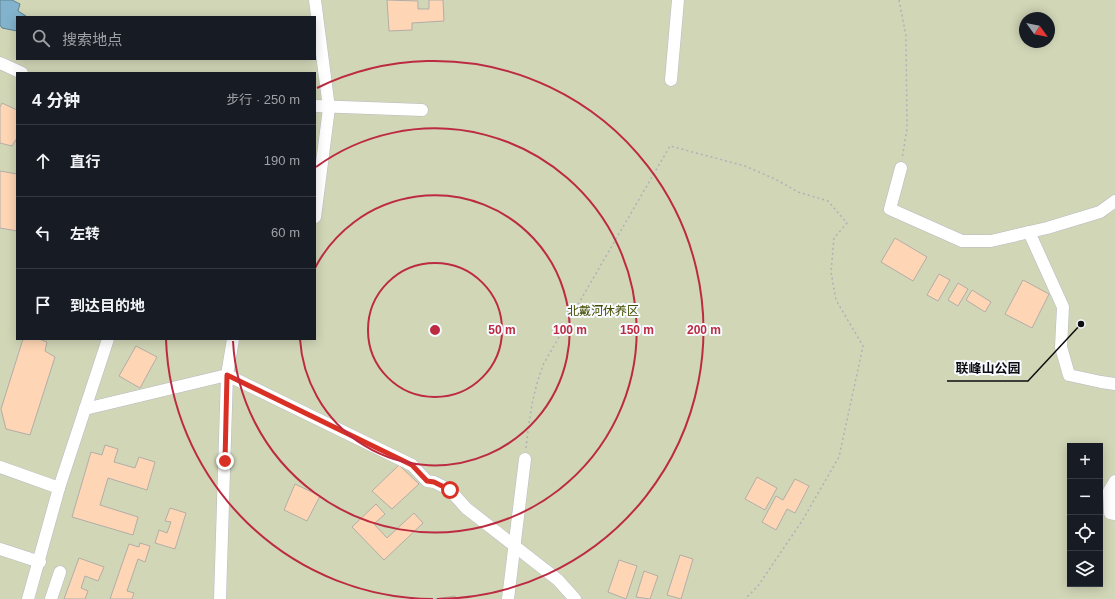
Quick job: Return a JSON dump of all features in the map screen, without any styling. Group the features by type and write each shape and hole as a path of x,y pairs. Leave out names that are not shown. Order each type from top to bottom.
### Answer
{"street":[{"path":"315,0 329,105 316,209"},
{"path":"671,80 678,0"},
{"path":"0,63 20,72"},
{"path":"316,106 329,105 422,110"},
{"path":"901,168 890,210 962,241 991,241 1029,232 1100,212 1115,201"},
{"path":"1029,232 1063,307 1061,347 1069,375 1115,384"},
{"path":"28,599 40,562 59,488 108,340"},
{"path":"220,599 227,375 234,340"},
{"path":"85,409 227,375 412,465 427,481 434,482 450,490 466,508 558,580 575,599"},
{"path":"508,599 517,514 525,459"},
{"path":"0,467 59,488"},
{"path":"1115,481 1110,491 1110,513 1115,514"},
{"path":"0,549 40,562"},
{"path":"51,599 60,572"}],"path":[{"path":"899,0 906,36 908,129 901,168"},
{"path":"525,459 529,424 539,376 544,363 670,146 745,166 804,194 828,201 847,222 834,238 831,272 836,300 863,346 839,457 798,527 758,586 745,599"}],"green space":[{"name":"北戴河休养区","path":"0,0 1115,0 1115,599 0,599"}],"water":[{"path":"0,0 12,0 20,4 18,11 26,16 16,16 16,31 2,28 0,25"}],"building":[{"path":"387,0 418,1 418,9 429,9 429,0 443,0 444,21 412,23 412,30 389,31"},
{"path":"2,103 16,110 16,140 12,146 0,143 0,107"},
{"path":"0,171 16,174 16,231 0,228"},
{"path":"895,238 927,257 913,281 881,262"},
{"path":"939,274 950,280 938,301 927,295"},
{"path":"1023,280 1049,294 1032,328 1005,314"},
{"path":"958,283 968,289 958,306 948,300"},
{"path":"972,290 991,302 985,312 966,300"},
{"path":"23,340 42,340 47,342 45,351 55,357 30,435 6,429 1,409"},
{"path":"136,346 157,357 140,388 119,376"},
{"path":"105,445 118,449 114,462 135,468 139,457 155,462 147,490 108,478 100,505 138,517 133,535 72,517 91,452 102,455"},
{"path":"399,465 419,484 392,509 372,491"},
{"path":"757,477 777,488 765,510 745,499"},
{"path":"795,479 809,486 795,513 787,509 776,530 762,522 776,496 783,500"},
{"path":"295,484 320,496 307,521 284,510"},
{"path":"376,504 385,514 374,524 387,538 414,513 423,523 384,560 352,527"},
{"path":"170,508 186,513 175,549 155,543 159,530 167,533 171,522 165,521"},
{"path":"140,543 150,546 145,562 138,559 127,591 134,593 132,599 110,599 129,544 139,547"},
{"path":"680,555 693,559 681,599 667,595"},
{"path":"79,558 104,567 98,581 85,576 81,588 88,591 85,599 64,599"},
{"path":"619,560 637,566 626,599 608,592"},
{"path":"644,571 658,576 650,599 636,597"},
{"path":"455,596 456,599 435,599"}],"place":[{"name":"联峰山公园","path":"1081,324"}],"route":[{"path":"225,461 227,375 412,465 427,481 434,482 450,490"}]}
